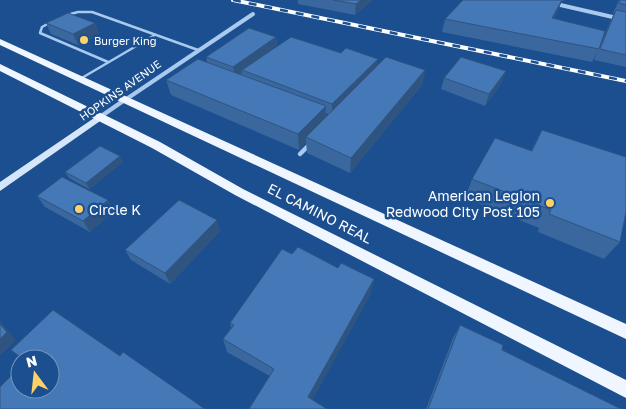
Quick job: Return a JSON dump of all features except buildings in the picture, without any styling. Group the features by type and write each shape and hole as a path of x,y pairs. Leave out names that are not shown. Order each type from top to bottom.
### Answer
{"main road":[{"name":"EL CAMINO REAL","path":"0,42 626,332"},
{"name":"EL CAMINO REAL","path":"0,67 156,145 239,192 626,389"}],"street":[{"path":"550,2 626,20"},
{"name":"HOPKINS AVENUE","path":"0,187 253,14"},
{"path":"181,62 187,64"},
{"path":"300,154 313,141"}],"lane":[{"path":"64,16 78,12 92,12 198,50"},
{"path":"56,20 42,27 40,33 108,62"},
{"path":"80,79 155,34"}],"railway":[{"path":"233,0 626,81"}],"place":[{"name":"Burger King","path":"84,40"},
{"name":"American Legion Redwood City Post 105","path":"550,203"},
{"name":"Circle K","path":"79,209"}]}
